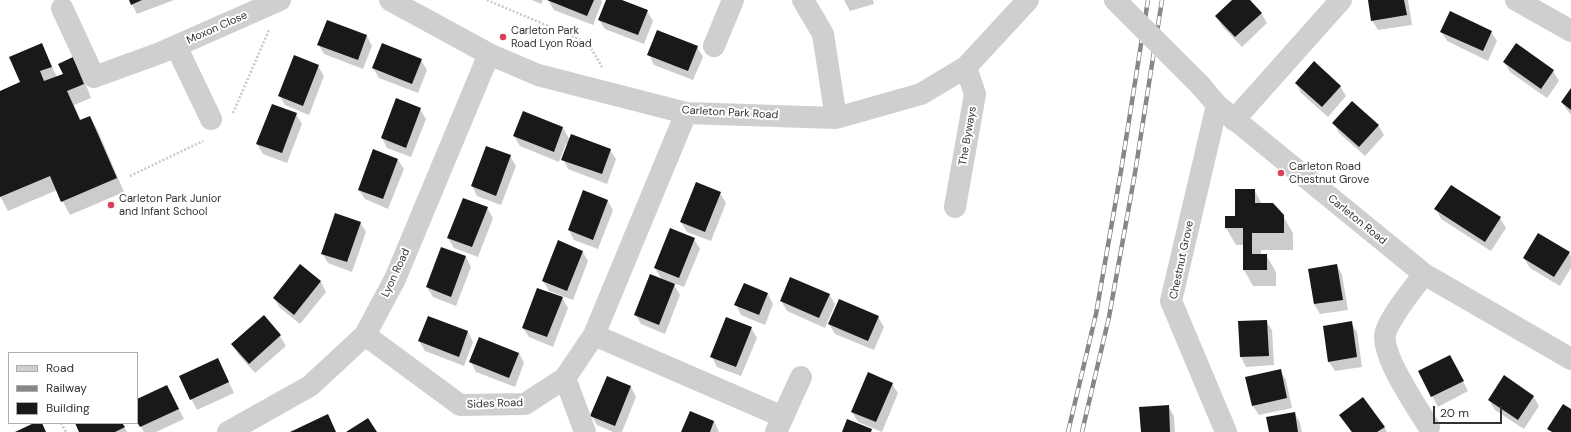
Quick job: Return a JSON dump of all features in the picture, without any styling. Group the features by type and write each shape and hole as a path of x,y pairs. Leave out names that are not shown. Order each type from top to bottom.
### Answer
{"street":[{"name":"Moxon Close","path":"211,119 168,49 280,0"},
{"name":"Carleton Park Road","path":"390,0 489,54 538,76 686,112 836,118 921,94 966,67 1028,0"},
{"path":"714,46 733,0"},
{"path":"803,0 823,34 836,118"},
{"name":"Carleton Road","path":"1115,0 1200,85 1217,105 1424,274 1571,359"},
{"path":"1234,120 1341,0"},
{"path":"1516,0 1569,26"},
{"path":"62,8 94,77 168,49"},
{"name":"Lyon Road","path":"228,432 310,386 365,335 395,279 489,54"},
{"name":"The Byways","path":"955,207 976,94 966,67"},
{"name":"Chestnut Grove","path":"1217,105 1171,301 1226,432"},
{"name":"Sides Road","path":"365,335 460,405 525,404 565,378 594,335 686,112"},
{"path":"1424,274 1395,315 1386,331 1385,340 1393,367 1429,427"},
{"path":"594,335 779,425 801,377"},
{"path":"565,378 585,432"}],"path":[{"path":"487,0 588,43 619,96"}],"building":[{"path":"129,0 142,0 131,5"},
{"path":"547,0 594,0 587,16"},
{"path":"606,0 622,0 648,10 638,35 598,20"},
{"path":"1232,0 1250,0 1262,13 1235,37 1215,16"},
{"path":"1368,0 1404,0 1407,15 1371,21"},
{"path":"1450,11 1492,31 1483,51 1440,32"},
{"path":"327,20 367,35 358,60 317,45"},
{"path":"657,30 698,46 688,71 647,55"},
{"path":"42,43 52,67 40,71 44,81 63,74 58,64 73,57 84,84 67,91 80,120 90,116 117,178 61,202 50,176 0,197 0,91 20,82 9,57"},
{"path":"382,43 422,59 412,84 372,68"},
{"path":"1516,43 1554,70 1541,89 1503,62"},
{"path":"294,55 319,65 303,106 278,96"},
{"path":"1314,61 1341,86 1322,107 1295,83"},
{"path":"1571,88 1571,110 1561,102"},
{"path":"396,98 421,108 406,148 381,138"},
{"path":"1352,101 1379,125 1359,147 1332,123"},
{"path":"272,104 297,113 282,153 256,144"},
{"path":"523,111 563,127 554,152 513,136"},
{"path":"571,134 611,149 602,174 561,160"},
{"path":"486,146 511,155 496,196 471,186"},
{"path":"373,149 398,159 383,199 358,190"},
{"path":"696,182 721,192 705,232 680,222"},
{"path":"1451,185 1501,217 1485,242 1434,209"},
{"path":"1235,189 1255,189 1255,203 1273,203 1284,215 1284,233 1252,233 1252,254 1267,254 1267,270 1243,270 1243,228 1225,228 1225,216 1235,216"},
{"path":"583,190 608,200 593,240 568,230"},
{"path":"463,198 488,207 472,247 447,238"},
{"path":"335,213 361,222 347,262 321,254"},
{"path":"670,228 695,238 679,278 654,268"},
{"path":"1538,233 1570,252 1554,277 1523,258"},
{"path":"558,240 583,251 567,291 542,281"},
{"path":"441,247 466,256 451,297 426,287"},
{"path":"300,264 321,281 294,315 273,298"},
{"path":"1337,264 1343,300 1314,304 1308,269"},
{"path":"650,274 675,284 659,325 634,315"},
{"path":"790,277 830,294 819,318 780,301"},
{"path":"744,283 768,293 759,315 734,305"},
{"path":"537,288 563,297 547,337 522,328"},
{"path":"839,299 879,316 868,341 828,324"},
{"path":"264,315 281,335 249,364 231,344"},
{"path":"428,316 468,331 459,357 418,341"},
{"path":"726,317 752,327 736,367 710,357"},
{"path":"1267,320 1269,356 1240,357 1238,321"},
{"path":"1352,321 1357,357 1328,362 1323,326"},
{"path":"479,337 519,353 509,378 469,362"},
{"path":"1450,355 1464,381 1431,397 1418,371"},
{"path":"218,358 229,382 190,400 179,376"},
{"path":"1281,369 1287,398 1252,406 1245,377"},
{"path":"868,372 893,383 876,422 851,412"},
{"path":"1504,375 1534,396 1518,420 1488,400"},
{"path":"607,376 631,386 615,426 590,416"},
{"path":"167,385 179,409 140,427 138,424 138,399"},
{"path":"1363,397 1385,427 1377,432 1352,432 1339,415"},
{"path":"1563,404 1571,409 1571,432 1552,432 1547,429"},
{"path":"1169,405 1170,432 1141,432 1139,407"},
{"path":"690,411 714,421 710,432 681,432"},
{"path":"1295,412 1298,432 1269,432 1266,417"},
{"path":"328,414 336,432 290,432"},
{"path":"368,418 377,432 346,432"},
{"path":"847,419 872,429 871,432 842,432"},
{"path":"32,424 42,424 46,432 15,432"},
{"path":"75,424 123,424 125,427 115,432 79,432"}],"railway":[{"path":"1068,432 1096,314 1121,171 1148,0"},
{"path":"1082,432 1109,317 1135,173 1162,0"}],"place":[{"name":"Carleton Park Road Lyon Road","path":"503,37"},
{"name":"Carleton Road Chestnut Grove","path":"1281,173"},
{"name":"Carleton Park Junior and Infant School","path":"111,205"}]}
